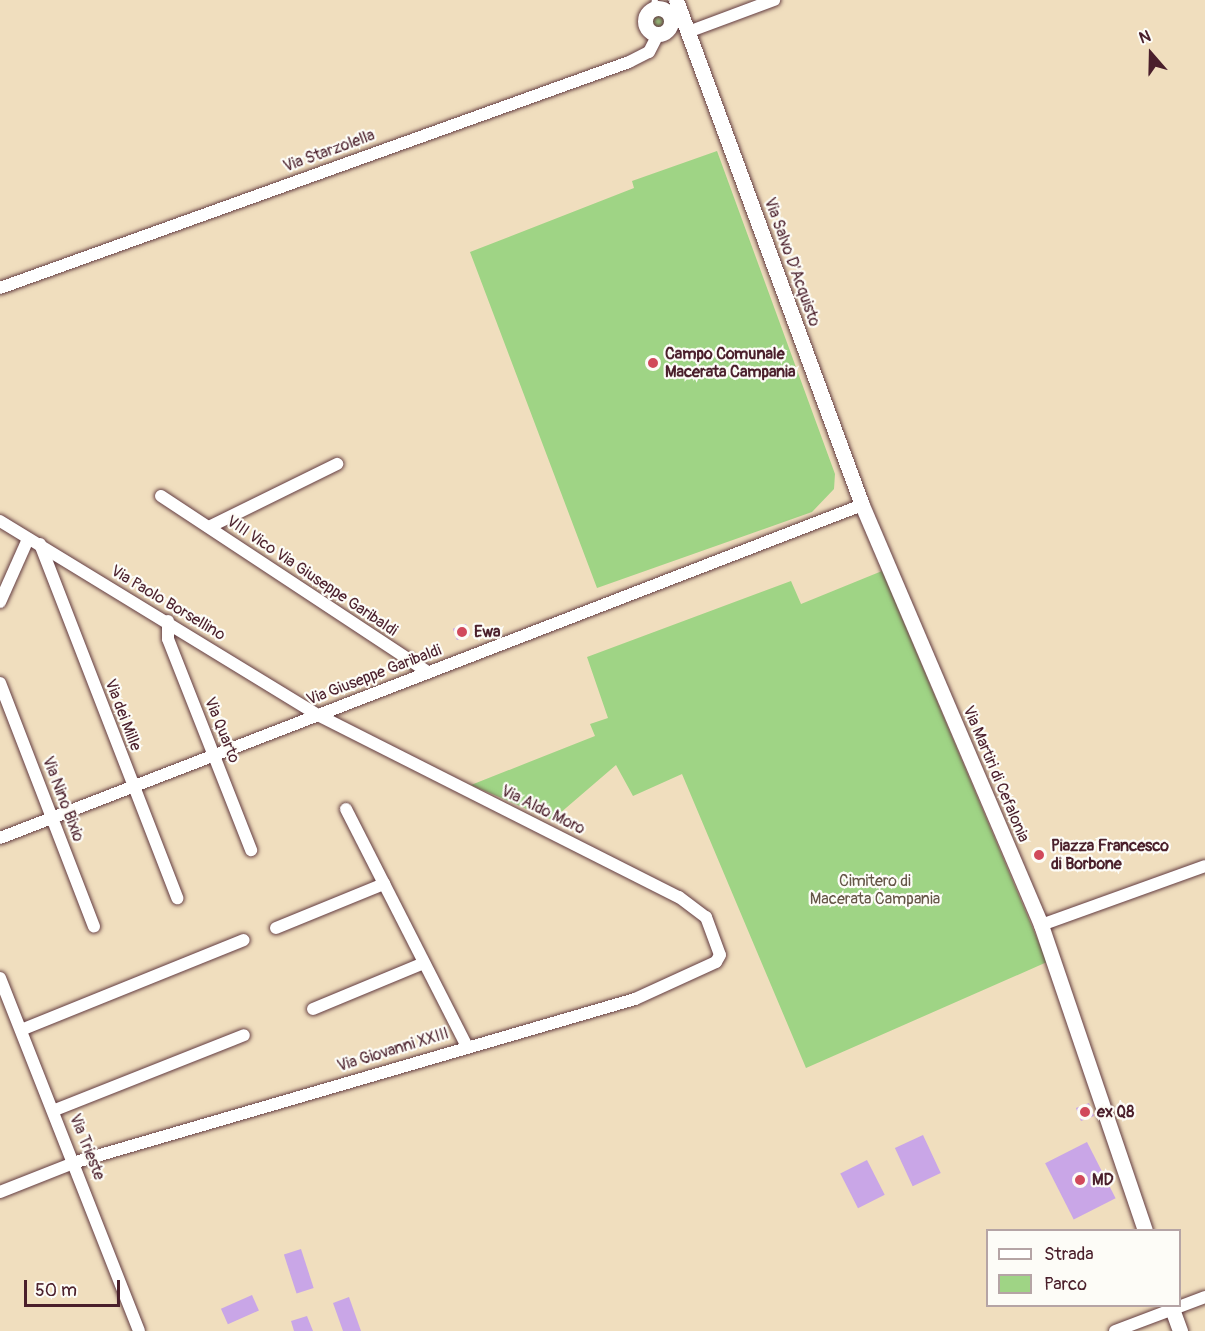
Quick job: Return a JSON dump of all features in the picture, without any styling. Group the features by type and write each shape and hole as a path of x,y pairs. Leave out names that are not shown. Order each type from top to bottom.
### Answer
{"street":[{"path":"664,12 688,32 774,0"},
{"name":"Via Salvo D'Acquisto","path":"664,12 688,32 862,505"},
{"name":"Via Starzolella","path":"0,288 629,62 649,52 664,12"},
{"name":"VIII Vico Via Giuseppe Garibaldi","path":"209,527 337,464"},
{"name":"VIII Vico Via Giuseppe Garibaldi","path":"161,496 428,672"},
{"name":"Via Giuseppe Garibaldi","path":"0,838 132,785 862,505"},
{"name":"Via Martiri di Cefalonia","path":"862,505 1041,925 1145,1229"},
{"name":"Via Paolo Borsellino","path":"0,521 168,621 318,715"},
{"path":"0,602 28,539"},
{"name":"Via dei Mille","path":"40,544 177,898"},
{"name":"Via Quarto","path":"168,621 168,639 251,850"},
{"name":"Via Nino Bixio","path":"0,683 94,927"},
{"name":"Via Aldo Moro","path":"318,715 694,906 717,938 716,962"},
{"path":"346,809 466,1045"},
{"path":"1041,925 1205,866"},
{"path":"276,928 384,884"},
{"path":"21,1030 244,940"},
{"name":"Via Giovanni XXIII","path":"0,1192 76,1161 466,1045 635,999 716,962"},
{"path":"313,1009 424,963"},
{"name":"Via Trieste","path":"0,978 76,1161 139,1331"},
{"path":"54,1110 244,1035"},
{"path":"1181,1304 1205,1297"},
{"path":"1114,1331 1172,1307 1180,1331"}],"green space":[{"path":"654,12 662,12 667,17 665,28 654,30 649,25 649,17"},
{"name":"Campo Comunale Macerata Campania","path":"717,151 835,474 834,489 812,512 597,588 470,252 634,188 632,181"},
{"name":"Cimitero di Macerata Campania","path":"882,571 1047,962 806,1068 682,774 633,796 616,765 552,820 471,785 595,736 590,724 608,718 587,657 791,581 801,604"}],"building":[{"path":"466,624 470,635 457,640 453,629"},
{"name":"ex Q8","path":"1089,1103 1094,1116 1081,1121 1076,1108"},
{"path":"923,1135 941,1173 913,1186 895,1148"},
{"name":"MD","path":"1087,1142 1116,1198 1074,1219 1045,1163"},
{"path":"867,1160 885,1195 858,1208 840,1174"},
{"path":"301,1249 314,1288 297,1294 284,1255"},
{"path":"252,1295 259,1311 228,1324 221,1309"},
{"path":"349,1297 361,1331 343,1331 333,1303"},
{"path":"307,1316 313,1331 294,1331 291,1321"}],"place":[{"name":"Campo Comunale Macerata Campania","path":"653,363"},
{"name":"Ewa","path":"462,632"},
{"name":"Piazza Francesco di Borbone","path":"1039,855"},
{"name":"ex Q8","path":"1085,1112"},
{"name":"MD","path":"1080,1180"}]}
